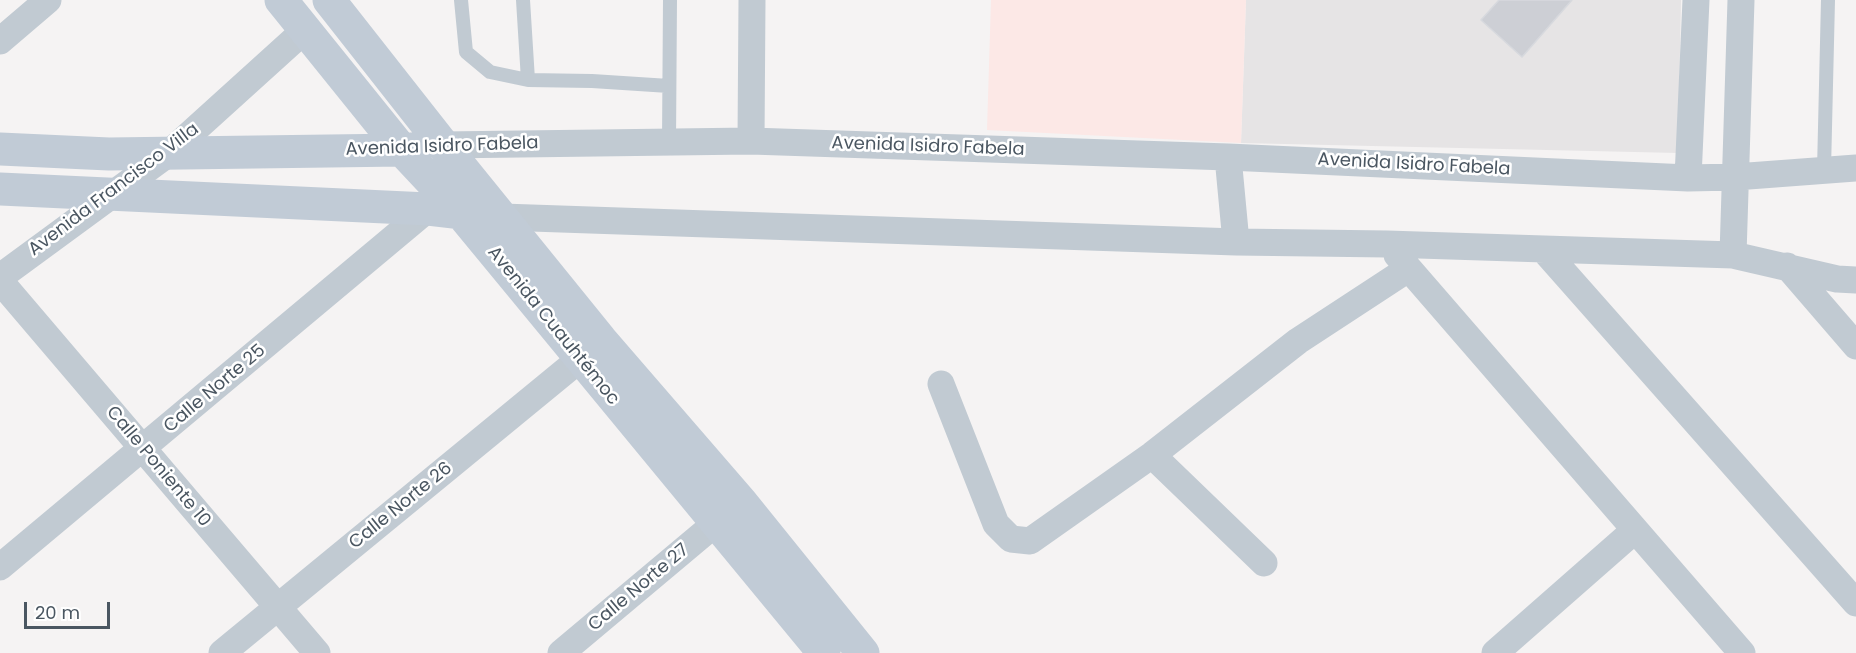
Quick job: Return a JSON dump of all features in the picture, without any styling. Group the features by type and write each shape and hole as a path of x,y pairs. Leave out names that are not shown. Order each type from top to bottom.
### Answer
{"main road":[{"name":"Avenida Cuauhtémoc","path":"281,0 402,150 461,213 824,653"},
{"name":"Avenida Cuauhtémoc","path":"333,1 443,145 601,340 742,503 863,653"},
{"name":"Avenida Isidro Fabela","path":"0,149 169,153 402,150 443,145"},
{"path":"0,189 428,209 502,217"}],"street":[{"path":"0,41 48,0"},
{"path":"751,141 752,0"},
{"path":"1688,178 1696,0"},
{"path":"1733,255 1741,0"},
{"name":"Avenida Francisco Villa","path":"0,279 169,153 306,29"},
{"name":"Avenida Isidro Fabela","path":"443,145 751,141 1228,157 1688,178 1856,168"},
{"path":"1228,157 1236,242"},
{"name":"Calle Norte 25","path":"0,567 428,209"},
{"path":"502,217 1236,242 1387,244 1733,255 1837,279 1856,280"},
{"path":"1387,244 1742,653"},
{"path":"1543,249 1856,603"},
{"path":"1787,266 1856,346"},
{"path":"941,384 996,524 1011,539 1030,541 1152,454 1298,341 1408,269"},
{"name":"Calle Poniente 10","path":"0,279 317,653"},
{"name":"Calle Norte 26","path":"222,653 580,359"},
{"path":"1152,454 1264,563"},
{"name":"Calle Norte 27","path":"561,653 716,523"},
{"path":"1495,653 1635,530"}],"lane":[{"path":"461,0 466,52 490,72 528,80 669,86"},
{"path":"523,0 528,80"},
{"path":"669,142 670,0"},
{"path":"1824,170 1828,0"}],"shaded area":[{"path":"991,0 1246,0 1241,143 987,130"},
{"path":"1246,0 1681,0 1678,153 1241,143"}],"building":[{"path":"1499,0 1572,0 1522,57 1481,20"}]}
